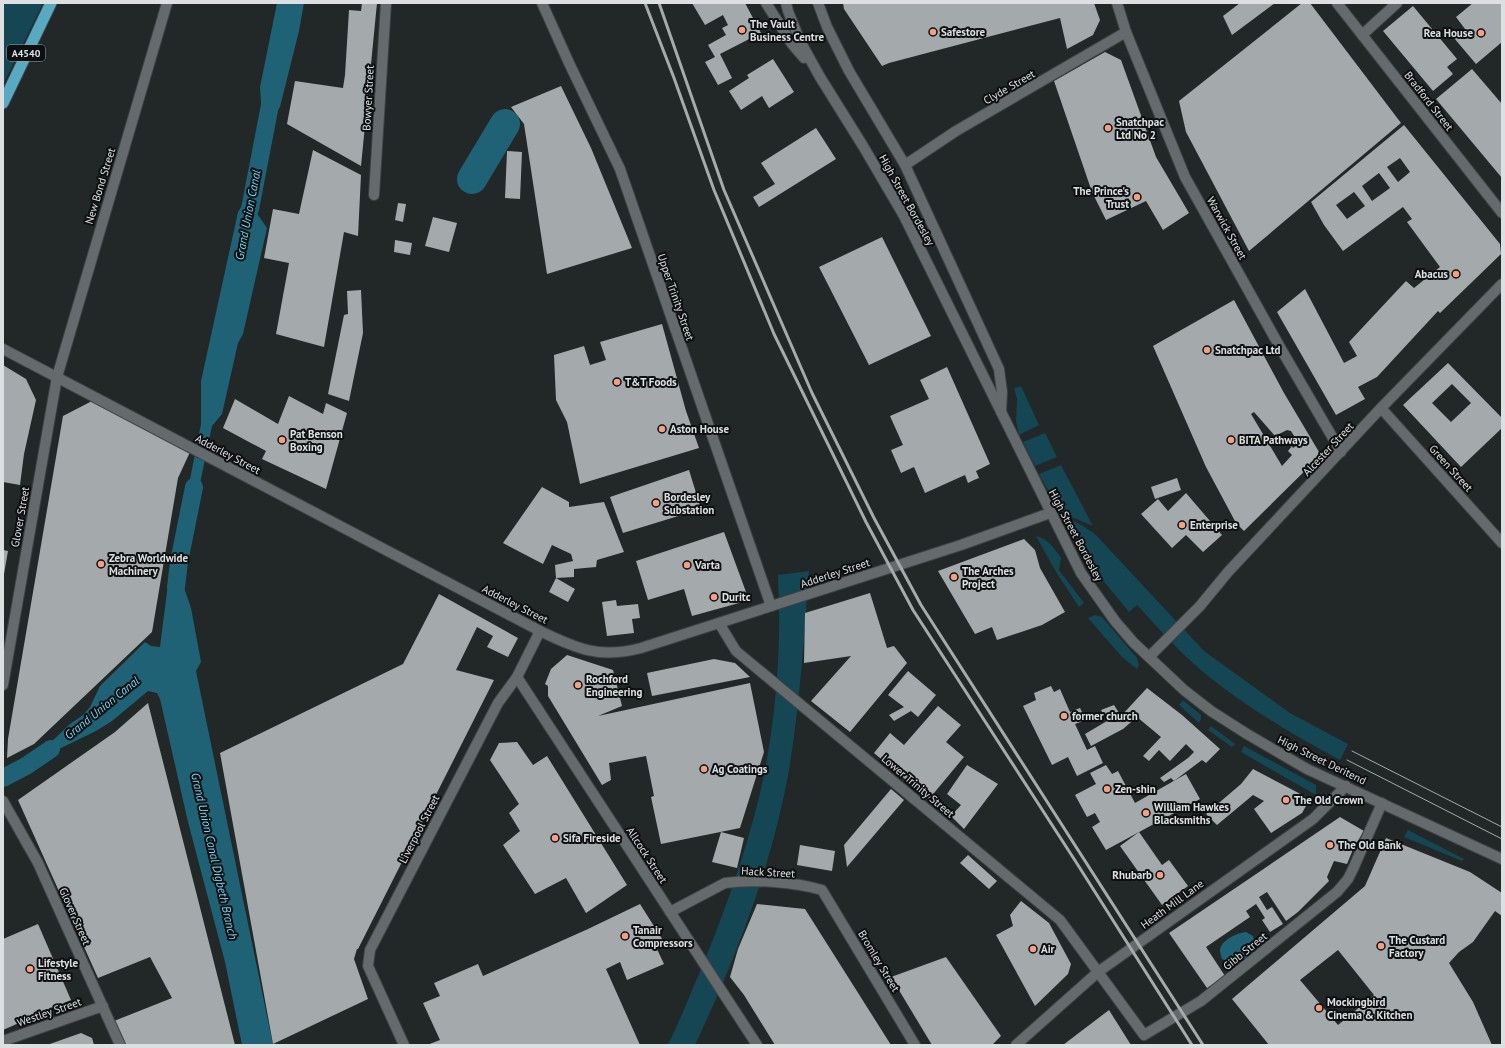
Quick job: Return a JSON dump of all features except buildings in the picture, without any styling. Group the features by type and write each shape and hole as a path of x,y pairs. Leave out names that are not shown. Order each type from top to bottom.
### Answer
{"highway":[{"name":"A4540","path":"3,103 50,3"}],"street":[{"name":"New Bond Street","path":"57,376 167,3"},
{"name":"Bowyer Street","path":"374,195 386,3"},
{"name":"Upper Trinity Street","path":"542,3 620,169 771,606"},
{"path":"766,3 792,44 820,77"},
{"name":"High Street Bordesley","path":"786,3 800,41 904,216 1080,572 1115,622 1149,657"},
{"name":"High Street Bordesley","path":"818,3 827,27 849,71 905,165 999,369 1002,392 1001,412"},
{"name":"Warwick Street","path":"1117,3 1126,32 1185,177 1281,349 1341,452"},
{"name":"Bradford Street","path":"1337,3 1502,213"},
{"path":"1362,35 1398,3"},
{"name":"Clyde Street","path":"905,165 956,131 1126,32"},
{"name":"Alcester Street","path":"1149,657 1200,606 1228,572 1381,408 1502,284"},
{"name":"Adderley Street","path":"3,349 57,376 223,465 540,631 564,643 589,651 614,653 641,648 961,545 1050,513"},
{"name":"Glover Street","path":"3,685 57,376"},
{"name":"Green Street","path":"1381,408 1502,543"},
{"name":"Lower Trinity Street","path":"719,623 736,651 1060,920 1098,972"},
{"name":"Liverpool Street","path":"404,1045 368,966 370,950 498,703 517,677 540,631"},
{"name":"High Street Deritend","path":"1149,657 1184,690 1215,714 1307,769 1502,859"},
{"name":"Allcock Street","path":"517,677 757,1045"},
{"name":"Heath Mill Lane","path":"1016,1045 1098,972 1313,819 1346,786"},
{"name":"Glover Street","path":"3,801 38,863 120,1045"},
{"name":"Gibb Street","path":"1098,972 1144,1035 1201,1001 1337,892 1348,879 1382,803"},
{"name":"Hack Street","path":"670,912 725,883 769,882 809,886 822,890"},
{"name":"Bromley Street","path":"822,890 915,1045"},
{"name":"Westley Street","path":"3,1041 103,1006"}],"shaded area":[{"path":"3,3 43,3 3,85"},
{"path":"1021,386 1039,425 1019,435 1016,421 1017,399 1014,388"},
{"path":"1045,433 1057,457 1035,466 1023,442"},
{"path":"1061,465 1093,526 1060,512 1039,474"},
{"path":"1062,517 1080,524 1096,535 1204,651 1290,713 1348,744 1340,760 1272,721 1239,700 1189,660 1137,605 1129,612 1091,566"},
{"path":"1036,536 1041,537 1048,542 1061,558 1059,570 1084,603 1079,607 1056,572"},
{"path":"809,571 793,745 782,806 763,876 725,979 695,1045 668,1045 691,994 721,919 745,849 758,801 768,753 778,664 778,575"},
{"path":"1095,615 1102,617 1137,658 1139,665 1137,669 1122,657 1088,618"},
{"path":"1183,700 1201,715 1199,723 1179,705"},
{"path":"1211,726 1235,744 1232,747 1208,730"},
{"path":"1244,746 1316,785 1316,795 1241,752"},
{"path":"1408,830 1464,859 1462,861 1404,837"}],"water":[{"path":"277,3 304,3 299,31 280,107 265,128 260,87"},
{"path":"254,186 258,215 267,228 243,334 238,343 222,414 212,426 198,493 191,504 188,489 201,424 201,381 238,212"},
{"name":"Grand Union Canal Digbeth Branch","path":"179,562 180,576 191,608 201,662 196,671 273,1045 242,1045 225,962 188,822 160,699 157,693 148,691 112,721 96,731 28,764 70,724 83,715 90,707 100,686 145,642 151,646 160,647 168,584"},
{"path":"1246,932 1253,936 1254,946 1252,953 1238,964 1222,959 1220,950 1223,943 1234,935"}],"waterway":[{"name":"Grand Union Canal","path":"250,209 270,105"},
{"path":"472,179 505,124"},
{"name":"Grand Union Canal","path":"176,587 179,562 194,487"},
{"name":"Grand Union Canal","path":"3,778 26,766 51,749"}],"tram line":[{"path":"1352,751 1502,827"},
{"path":"1347,760 1502,839"}],"railway":[{"path":"645,3 674,78 714,190 774,334 866,522 913,610 1192,1045"},
{"path":"659,3 724,190 812,393 874,518 921,605 1203,1045"}],"place":[{"name":"The Vault Business Centre","path":"742,30"},
{"name":"Safestore","path":"933,32"},
{"name":"Rea House","path":"1481,33"},
{"name":"Snatchpac Ltd No 2","path":"1108,128"},
{"name":"The Prince's Trust","path":"1137,197"},
{"name":"Abacus","path":"1456,274"},
{"name":"Snatchpac Ltd","path":"1207,350"},
{"name":"T&T Foods","path":"617,382"},
{"name":"Aston House","path":"662,429"},
{"name":"Pat Benson Boxing","path":"282,440"},
{"name":"BITA Pathways","path":"1231,440"},
{"name":"Bordesley Substation","path":"656,503"},
{"name":"Enterprise","path":"1182,525"},
{"name":"Zebra Worldwide Machinery","path":"101,564"},
{"name":"Varta","path":"687,565"},
{"name":"The Arches Project","path":"954,577"},
{"name":"Duritc","path":"714,597"},
{"name":"Rochford Engineering","path":"578,685"},
{"name":"former church","path":"1064,716"},
{"name":"Ag Coatings","path":"704,769"},
{"name":"Zen-shin","path":"1107,789"},
{"name":"The Old Crown","path":"1286,800"},
{"name":"William Hawkes Blacksmiths","path":"1146,813"},
{"name":"Sifa Fireside","path":"555,838"},
{"name":"The Old Bank","path":"1330,845"},
{"name":"Rhubarb","path":"1160,875"},
{"name":"Tanair Compressors","path":"625,936"},
{"name":"The Custard Factory","path":"1381,946"},
{"name":"Air","path":"1033,949"},
{"name":"Lifestyle Fitness","path":"30,969"},
{"name":"Mockingbird Cinema & Kitchen","path":"1319,1008"}]}
